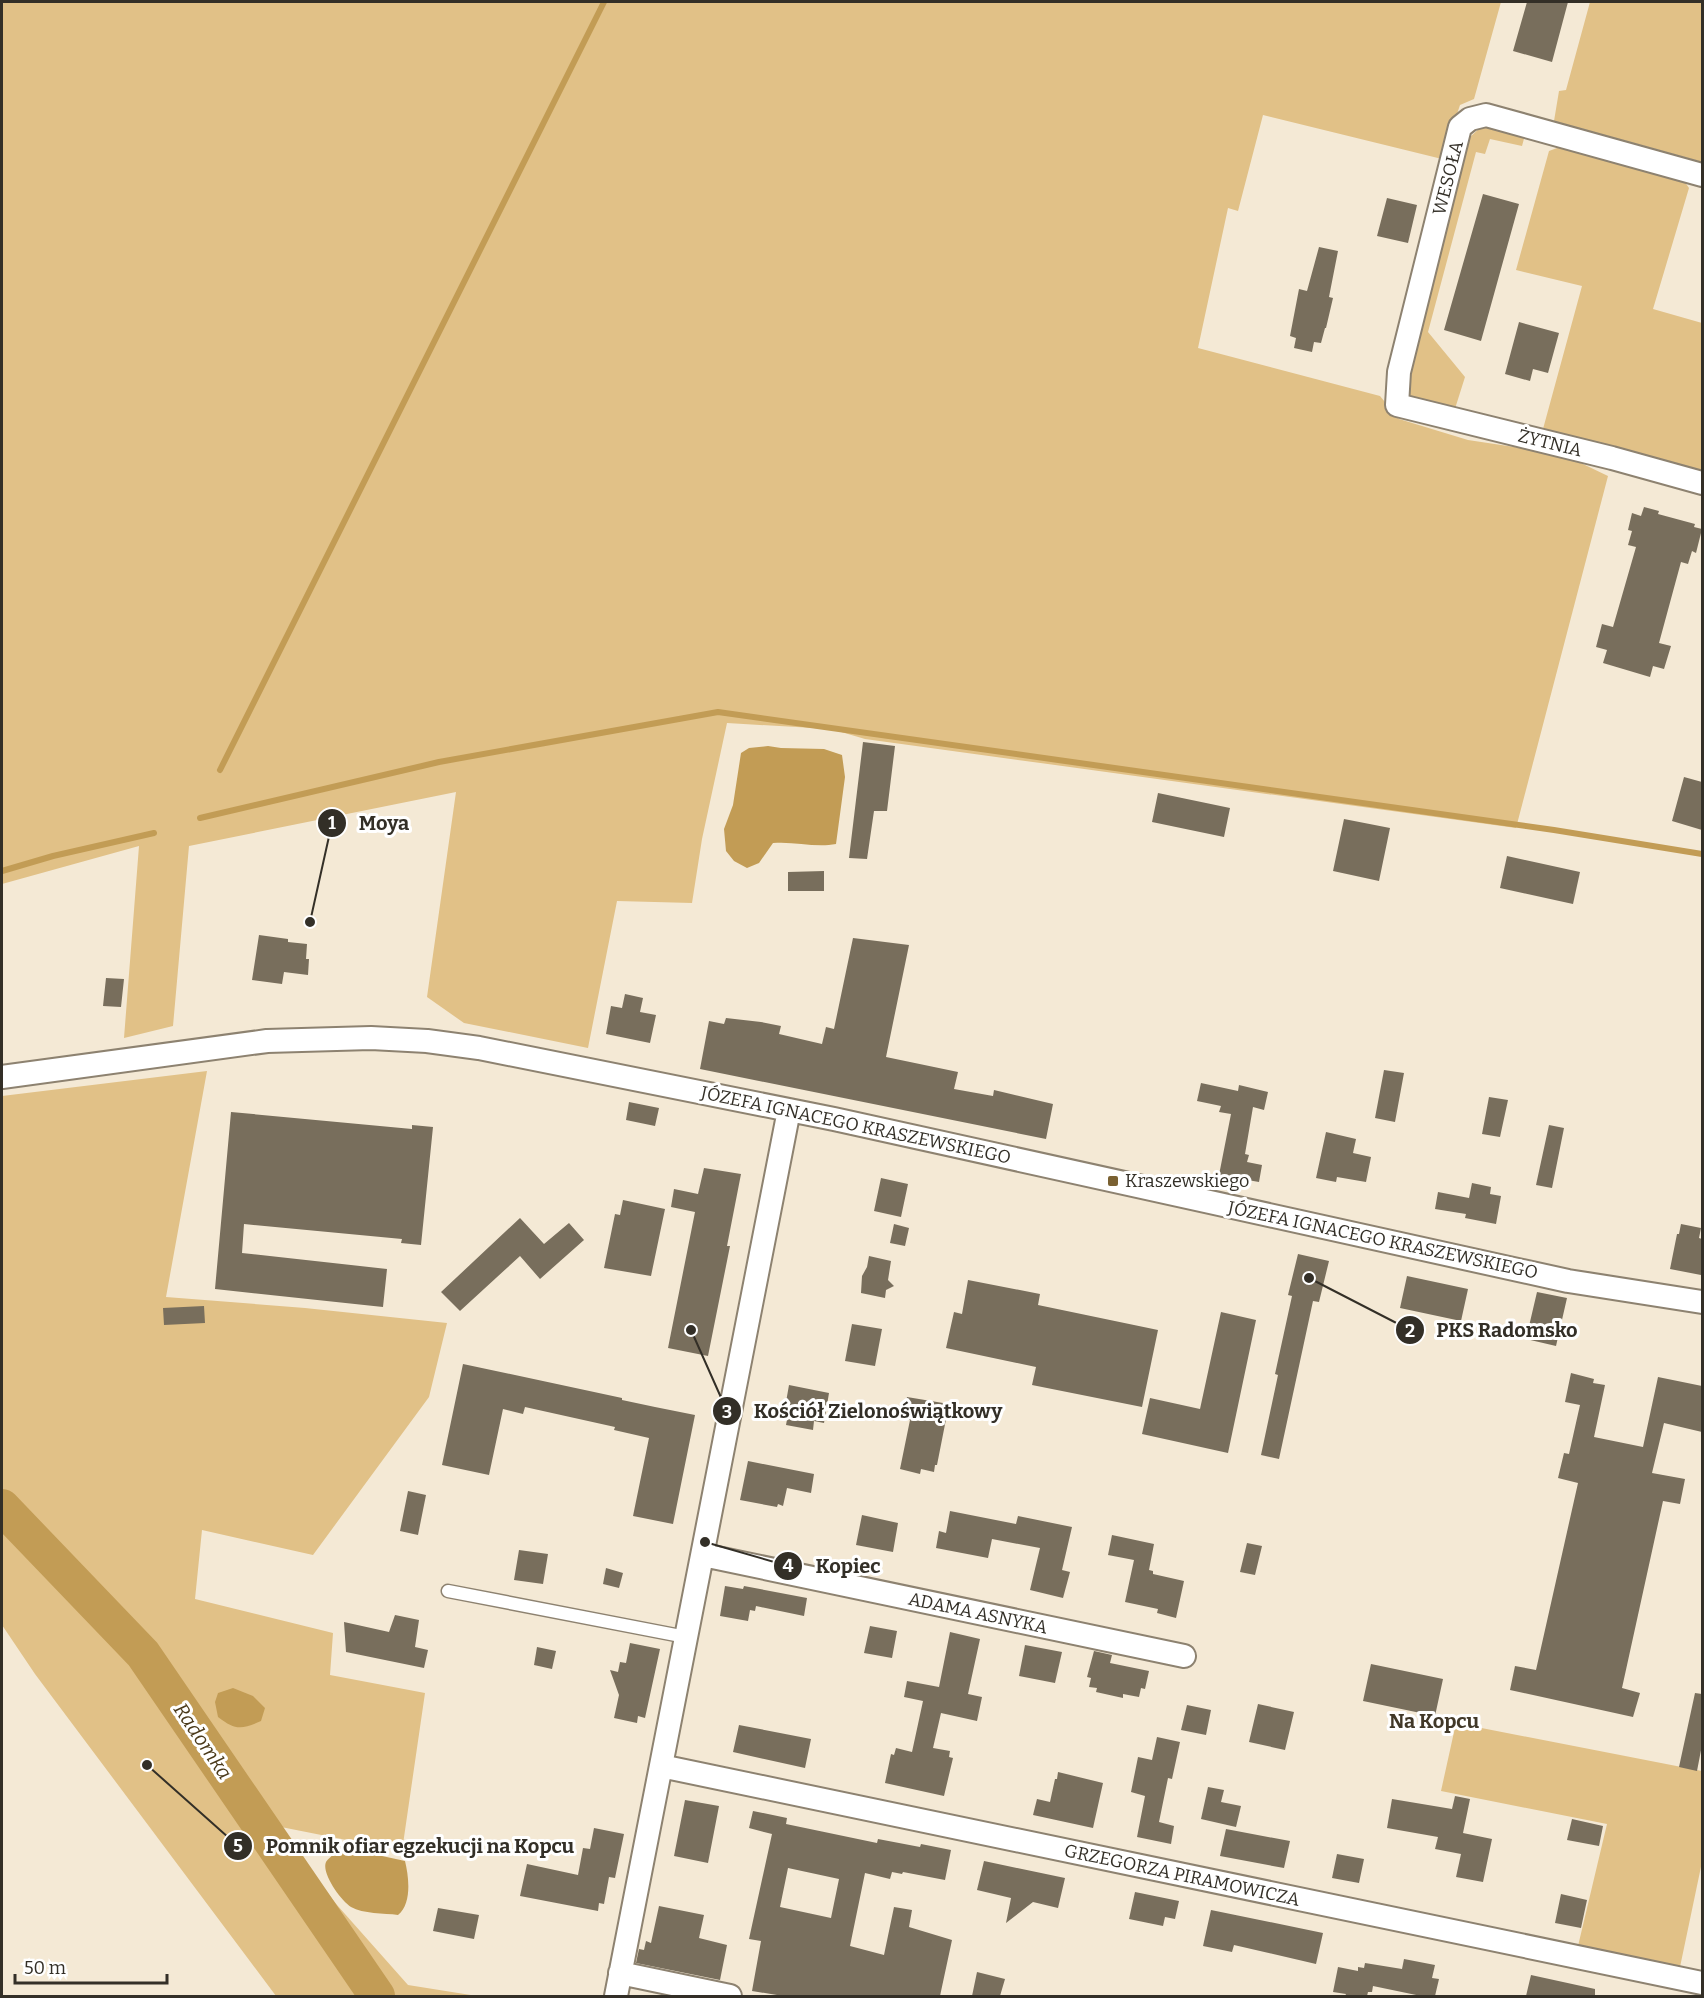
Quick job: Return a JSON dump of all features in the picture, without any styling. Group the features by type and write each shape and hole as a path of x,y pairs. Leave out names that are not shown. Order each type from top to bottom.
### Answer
{"street":[{"name":"WESOŁA","path":"1397,405 1399,372 1460,127 1470,119 1486,115 1702,176"},
{"name":"ŻYTNIA","path":"1397,405 1612,458 1702,483"},
{"name":"JÓZEFA IGNACEGO KRASZEWSKIEGO","path":"2,1077 267,1041 371,1038 427,1041 490,1050 789,1110 1568,1281 1702,1302"},
{"path":"616,1996 789,1110"},
{"name":"ADAMA ASNYKA","path":"703,1555 1184,1656"},
{"name":"GRZEGORZA PIRAMOWICZA","path":"662,1766 1702,1983"},
{"path":"620,1973 730,1996"}],"lane":[{"path":"448,1591 686,1636"}],"shaded area":[{"path":"2,2 1501,2 1474,99 1460,105 1442,159 1263,115 1238,211 1228,208 1198,348 1380,396 1399,419 1468,440 1562,454 1608,476 1516,828 865,739 831,729 727,723 702,839 692,903 617,901 588,1048 464,1023 427,997 456,792 189,846 173,1026 124,1038 139,846 2,884"},
{"path":"1590,2 1702,2 1702,162 1554,121 1559,91 1566,90"},
{"path":"1484,124 1525,135 1522,146 1490,139 1485,154 1476,152 1428,332 1465,377 1453,415 1410,402 1405,382 1469,138"},
{"path":"1565,145 1682,178 1689,188 1653,309 1702,323 1702,472 1543,429 1582,286 1516,270 1549,151"},
{"path":"768,746 824,749 842,755 845,777 836,844 773,843 759,863 747,868 734,861 726,851 724,829 733,805 741,753 749,748"},
{"path":"207,1071 166,1297 305,1308 447,1323 429,1397 313,1555 202,1530 195,1599 333,1633 330,1675 425,1693 402,1851 276,1826 337,1905 408,1985 477,1996 276,1996 35,1674 2,1625 2,1096"},
{"path":"233,1688 253,1696 265,1708 261,1721 238,1727 218,1717 215,1702 218,1693"},
{"path":"1456,1723 1702,1771 1702,1862 1680,1967 1578,1946 1607,1824 1441,1791"},
{"path":"350,1849 405,1861 408,1875 407,1897 406,1904 398,1915 356,1909 347,1904 337,1893 326,1873 326,1862 336,1851"}],"building":[{"path":"1527,2 1568,2 1552,62 1513,51"},
{"path":"1483,194 1519,204 1481,341 1444,330"},
{"path":"1387,198 1417,205 1408,243 1377,236"},
{"path":"1319,247 1338,251 1329,297 1333,298 1326,328 1321,343 1314,342 1312,352 1294,348 1296,338 1290,336 1299,289 1307,291"},
{"path":"1519,322 1559,333 1548,373 1533,369 1530,381 1505,374"},
{"path":"1644,507 1659,511 1658,514 1695,524 1694,527 1702,529 1696,553 1692,551 1688,564 1681,562 1659,643 1671,646 1664,669 1653,666 1650,677 1603,663 1607,650 1596,647 1602,624 1613,627 1636,547 1628,545 1632,531 1628,530 1632,513 1641,516"},
{"path":"863,742 895,746 887,811 874,811 867,859 849,858"},
{"path":"1684,777 1702,782 1702,830 1672,821"},
{"path":"1158,793 1230,808 1224,837 1152,822"},
{"path":"1344,819 1390,828 1379,881 1333,871"},
{"path":"1507,856 1580,872 1573,904 1500,888"},
{"path":"824,871 824,891 788,891 788,872"},
{"path":"259,935 307,944 308,975 284,972 282,984 252,980"},
{"path":"853,938 909,945 886,1057 958,1072 954,1089 993,1096 994,1090 1053,1104 1046,1139 700,1069 709,1021 724,1024 726,1018 781,1026 779,1034 822,1044 826,1027 834,1029"},
{"path":"106,978 124,979 121,1007 103,1006"},
{"path":"625,994 643,998 640,1012 656,1015 650,1043 606,1034 611,1006 622,1008"},
{"path":"1384,1070 1404,1073 1395,1122 1375,1118"},
{"path":"1201,1083 1238,1091 1239,1085 1268,1092 1264,1110 1253,1107 1245,1154 1249,1155 1247,1162 1262,1165 1259,1182 1219,1175 1231,1114 1219,1112 1221,1106 1197,1101"},
{"path":"1489,1097 1508,1100 1500,1137 1482,1134"},
{"path":"629,1102 659,1108 655,1126 626,1120"},
{"path":"231,1112 412,1129 412,1125 433,1127 421,1245 401,1243 402,1239 244,1224 242,1253 387,1269 383,1307 215,1289"},
{"path":"1549,1125 1564,1128 1552,1188 1536,1185"},
{"path":"1326,1132 1356,1139 1353,1153 1371,1157 1366,1182 1337,1177 1336,1182 1316,1178"},
{"path":"704,1168 741,1174 727,1246 730,1246 708,1356 668,1348 695,1212 671,1207 674,1189 698,1194"},
{"path":"881,1178 908,1184 901,1217 874,1211"},
{"path":"1472,1183 1491,1187 1490,1194 1501,1196 1496,1224 1465,1218 1466,1214 1435,1209 1438,1192 1469,1198"},
{"path":"623,1200 665,1209 651,1276 604,1268 615,1214 620,1215"},
{"path":"520,1218 544,1244 569,1223 584,1240 540,1279 520,1256 460,1311 441,1292"},
{"path":"894,1224 909,1228 905,1246 890,1243"},
{"path":"1681,1224 1701,1228 1699,1238 1702,1239 1701,1275 1670,1269"},
{"path":"1298,1254 1329,1261 1319,1302 1313,1301 1279,1459 1261,1455 1292,1296 1288,1295"},
{"path":"869,1256 891,1261 888,1280 894,1286 886,1290 885,1298 861,1293 862,1276"},
{"path":"1407,1276 1468,1289 1461,1321 1400,1308"},
{"path":"968,1280 1040,1294 1038,1305 1158,1330 1142,1407 1032,1385 1036,1367 946,1348 954,1312 962,1314"},
{"path":"1537,1292 1567,1298 1556,1346 1526,1339"},
{"path":"204,1306 205,1323 164,1325 163,1308"},
{"path":"1221,1312 1256,1320 1228,1453 1142,1434 1150,1398 1200,1409"},
{"path":"852,1324 882,1329 875,1366 845,1361"},
{"path":"463,1364 695,1415 673,1524 633,1516 649,1438 614,1430 615,1427 525,1407 523,1414 503,1409 489,1475 442,1465"},
{"path":"1571,1373 1594,1379 1593,1383 1605,1385 1594,1437 1643,1447 1658,1377 1702,1386 1702,1432 1664,1423 1652,1473 1685,1479 1680,1504 1663,1501 1622,1688 1640,1693 1633,1717 1510,1690 1515,1666 1536,1670 1578,1483 1558,1478 1564,1453 1569,1454 1580,1405 1565,1402"},
{"path":"789,1385 829,1393 824,1423 814,1421 813,1430 786,1425 790,1403 786,1402"},
{"path":"907,1397 949,1404 934,1472 921,1469 920,1474 900,1469 910,1420 903,1418"},
{"path":"748,1461 814,1474 811,1493 787,1488 783,1506 778,1504 777,1507 740,1500"},
{"path":"408,1491 426,1495 418,1535 400,1531"},
{"path":"950,1511 1016,1524 1018,1516 1072,1527 1062,1570 1070,1572 1063,1598 1030,1590 1040,1548 992,1539 988,1558 936,1548 939,1531 946,1533"},
{"path":"862,1515 898,1523 893,1552 856,1545"},
{"path":"1112,1535 1154,1544 1149,1570 1153,1571 1153,1574 1184,1581 1176,1618 1157,1613 1158,1609 1125,1602 1134,1560 1108,1555"},
{"path":"1247,1543 1262,1546 1255,1575 1240,1572"},
{"path":"519,1550 548,1554 543,1584 514,1580"},
{"path":"606,1568 623,1573 619,1588 603,1584"},
{"path":"725,1586 743,1589 744,1586 807,1598 804,1616 756,1606 755,1611 750,1610 748,1621 720,1616"},
{"path":"395,1615 419,1620 415,1647 428,1650 424,1668 346,1652 344,1622 389,1632"},
{"path":"870,1626 897,1631 892,1658 864,1653"},
{"path":"950,1632 980,1639 968,1694 982,1697 977,1721 941,1713 933,1748 950,1751 949,1757 953,1758 944,1796 885,1783 891,1754 894,1755 896,1748 912,1752 923,1701 904,1697 907,1681 939,1687"},
{"path":"630,1643 660,1649 645,1718 638,1716 637,1723 614,1718 619,1695 610,1670 618,1672 620,1662 626,1663"},
{"path":"1025,1645 1062,1652 1055,1683 1019,1676"},
{"path":"537,1647 556,1651 552,1669 534,1665"},
{"path":"1094,1651 1112,1655 1110,1663 1149,1671 1145,1689 1141,1688 1139,1697 1123,1694 1123,1698 1096,1692 1097,1688 1089,1687 1091,1678 1087,1677"},
{"path":"1371,1664 1443,1679 1435,1716 1363,1701"},
{"path":"1695,1693 1702,1694 1702,1745 1697,1771 1679,1767"},
{"path":"1258,1704 1294,1712 1285,1750 1249,1742"},
{"path":"1187,1705 1211,1710 1206,1735 1181,1730"},
{"path":"739,1725 811,1739 805,1768 733,1752"},
{"path":"1157,1737 1180,1742 1172,1779 1168,1778 1159,1822 1174,1826 1171,1844 1137,1837 1145,1796 1131,1792 1138,1757 1152,1760"},
{"path":"1058,1772 1103,1783 1093,1828 1033,1815 1037,1799 1050,1802"},
{"path":"1208,1787 1224,1790 1221,1802 1241,1806 1236,1827 1201,1819"},
{"path":"1455,1796 1470,1799 1463,1833 1492,1839 1483,1882 1456,1877 1461,1854 1435,1849 1438,1837 1387,1828 1392,1799 1452,1809"},
{"path":"685,1800 719,1806 708,1863 674,1856"},
{"path":"753,1811 787,1818 786,1824 877,1843 878,1839 951,1850 945,1880 903,1872 902,1874 892,1872 890,1879 865,1873 850,1946 884,1955 894,1907 912,1910 909,1927 952,1940 940,1996 783,1996 752,1991 761,1941 749,1939 772,1834 749,1828","holes":["788,1868 839,1879 831,1918 780,1907"]},
{"path":"1572,1819 1603,1826 1599,1846 1567,1840"},
{"path":"594,1828 624,1834 615,1878 609,1877 604,1904 599,1903 598,1911 520,1896 527,1864 578,1875 583,1848 590,1849"},
{"path":"1226,1829 1290,1841 1284,1868 1220,1856"},
{"path":"1337,1854 1364,1859 1359,1883 1332,1878"},
{"path":"984,1861 1065,1878 1058,1908 1033,1902 1006,1923 1011,1898 977,1890"},
{"path":"1135,1892 1179,1901 1175,1919 1165,1917 1163,1926 1129,1919"},
{"path":"1561,1894 1587,1900 1581,1928 1555,1923"},
{"path":"659,1906 704,1915 699,1938 727,1945 720,1980 636,1963 639,1949 644,1950 646,1941 651,1943"},
{"path":"438,1908 479,1915 474,1939 433,1931"},
{"path":"1211,1910 1323,1933 1316,1964 1234,1945 1232,1952 1203,1946"},
{"path":"1404,1959 1435,1965 1432,1978 1439,1979 1435,1996 1421,1996 1373,1986 1372,1992 1368,1992 1367,1996 1345,1996 1346,1994 1333,1992 1338,1967 1358,1971 1358,1967 1364,1968 1365,1963 1402,1969"},
{"path":"977,1972 1005,1979 1000,1996 972,1996"},
{"path":"1531,1975 1595,1989 1595,1996 1526,1996"}],"waterway":[{"path":"220,770 604,2"},
{"path":"200,818 439,762 718,712 1554,830 1702,854"},
{"path":"2,871 53,856 154,833"},
{"name":"Radomka","path":"2,1507 143,1654 377,1996"}],"place":[{"name":"Moya","path":"310,922"},
{"name":"Kraszewskiego","path":"1113,1181"},
{"name":"PKS Radomsko","path":"1309,1278"},
{"name":"Kościół Zielonoświątkowy","path":"691,1330"},
{"name":"Kopiec","path":"705,1542"},
{"name":"Pomnik ofiar egzekucji na Kopcu","path":"147,1765"}],"district":[{"name":"Na Kopcu","path":"1434,1721"}]}
